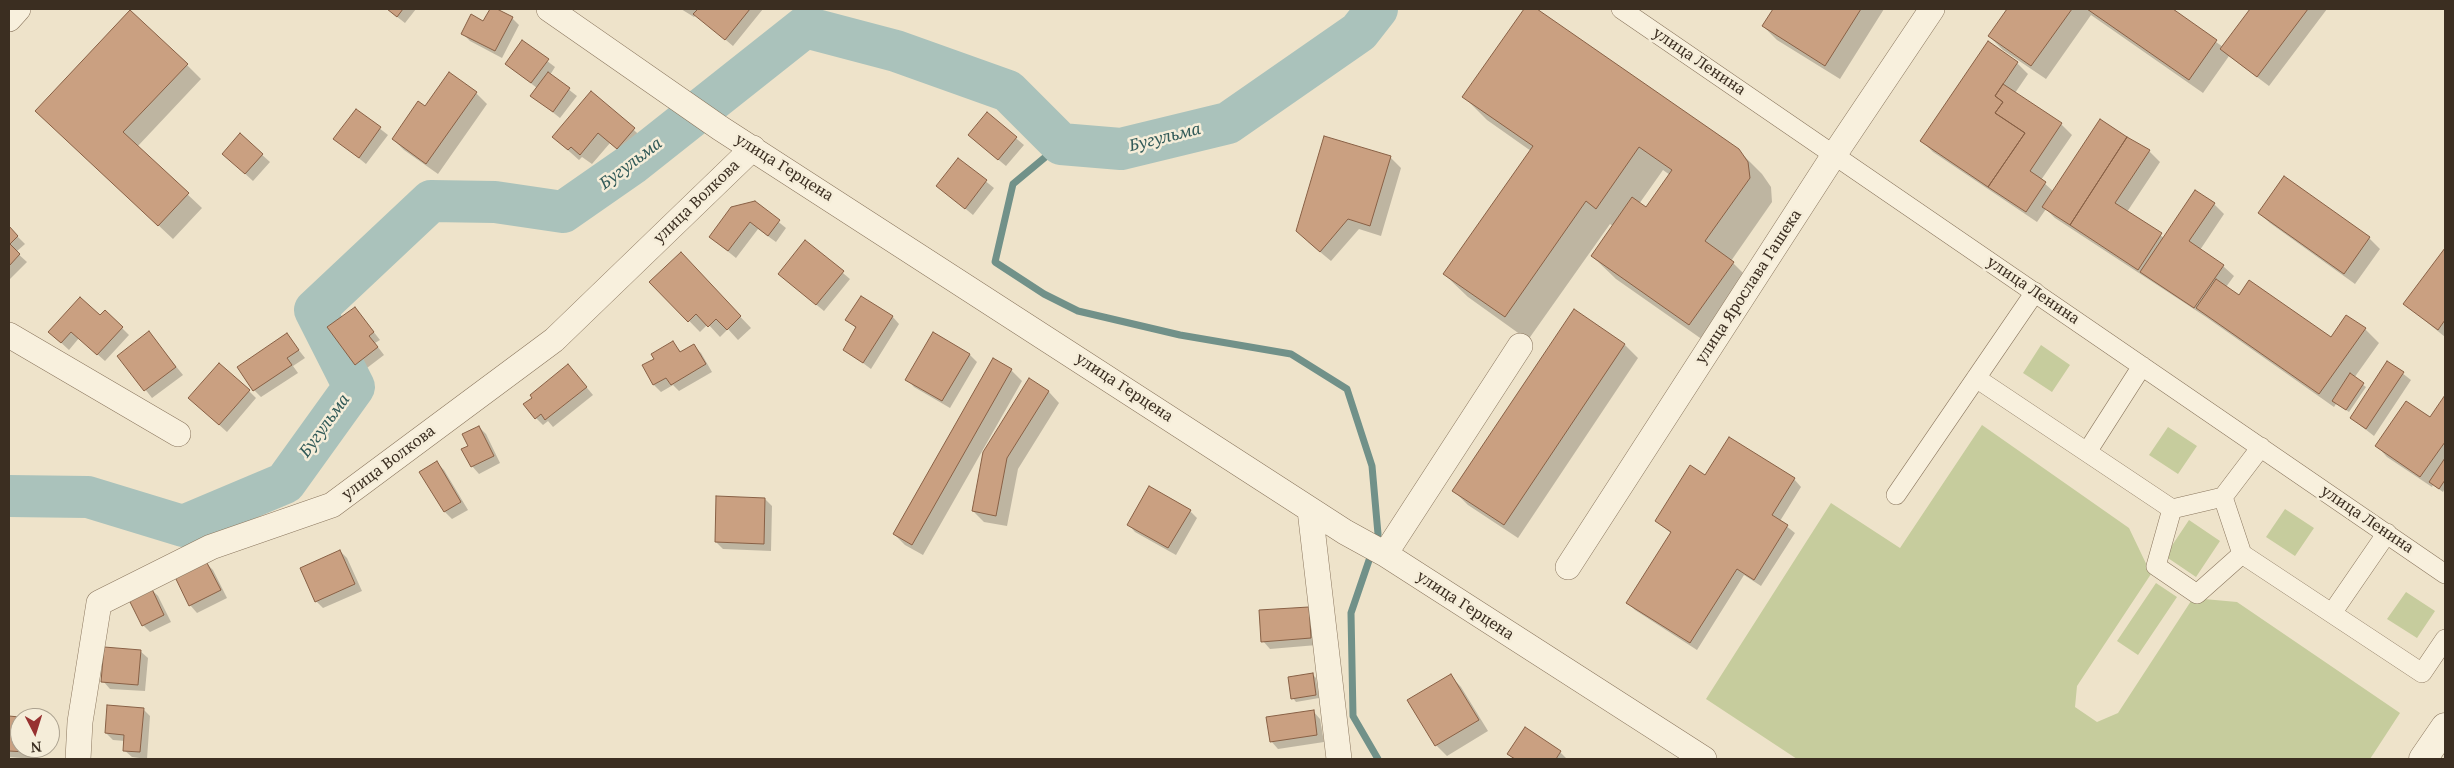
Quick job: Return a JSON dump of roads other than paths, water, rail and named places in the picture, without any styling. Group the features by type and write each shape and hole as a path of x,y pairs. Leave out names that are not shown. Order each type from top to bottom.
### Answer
{"street":[{"path":"9,19 18,9"},
{"name":"улица Герцена","path":"549,9 720,128 1310,510 1385,554 1704,759"},
{"name":"улица Ленина","path":"1621,9 2445,574"},
{"name":"улица Ярослава Гашека","path":"1568,567 1834,154 1932,9"},
{"name":"улица Волкова","path":"78,759 80,722 99,603 211,547 332,505 554,340 753,148"},
{"path":"1896,495 2035,292"},
{"path":"9,335 178,434"},
{"path":"1385,554 1520,346"},
{"path":"2087,452 2142,366"},
{"path":"1976,378 2172,509 2223,497 2261,447"},
{"path":"2223,497 2242,554 2422,673 2445,639"},
{"path":"2172,509 2156,566 2197,594 2242,554"},
{"path":"1310,510 1339,759"},
{"path":"2332,613 2387,534"},
{"path":"2423,759 2445,727"}],"waterway":[{"name":"Бугульма","path":"9,496 88,497 183,526 285,483 354,387 315,310 431,201 495,202 563,212 632,164 805,27 896,51 1008,91 1061,144 1121,149 1228,123 1359,32 1377,9"},
{"path":"1061,144 1013,184 995,262 1044,294 1078,311 1180,335 1291,354 1347,389 1372,466 1378,534 1351,613 1353,716 1378,759"}]}
